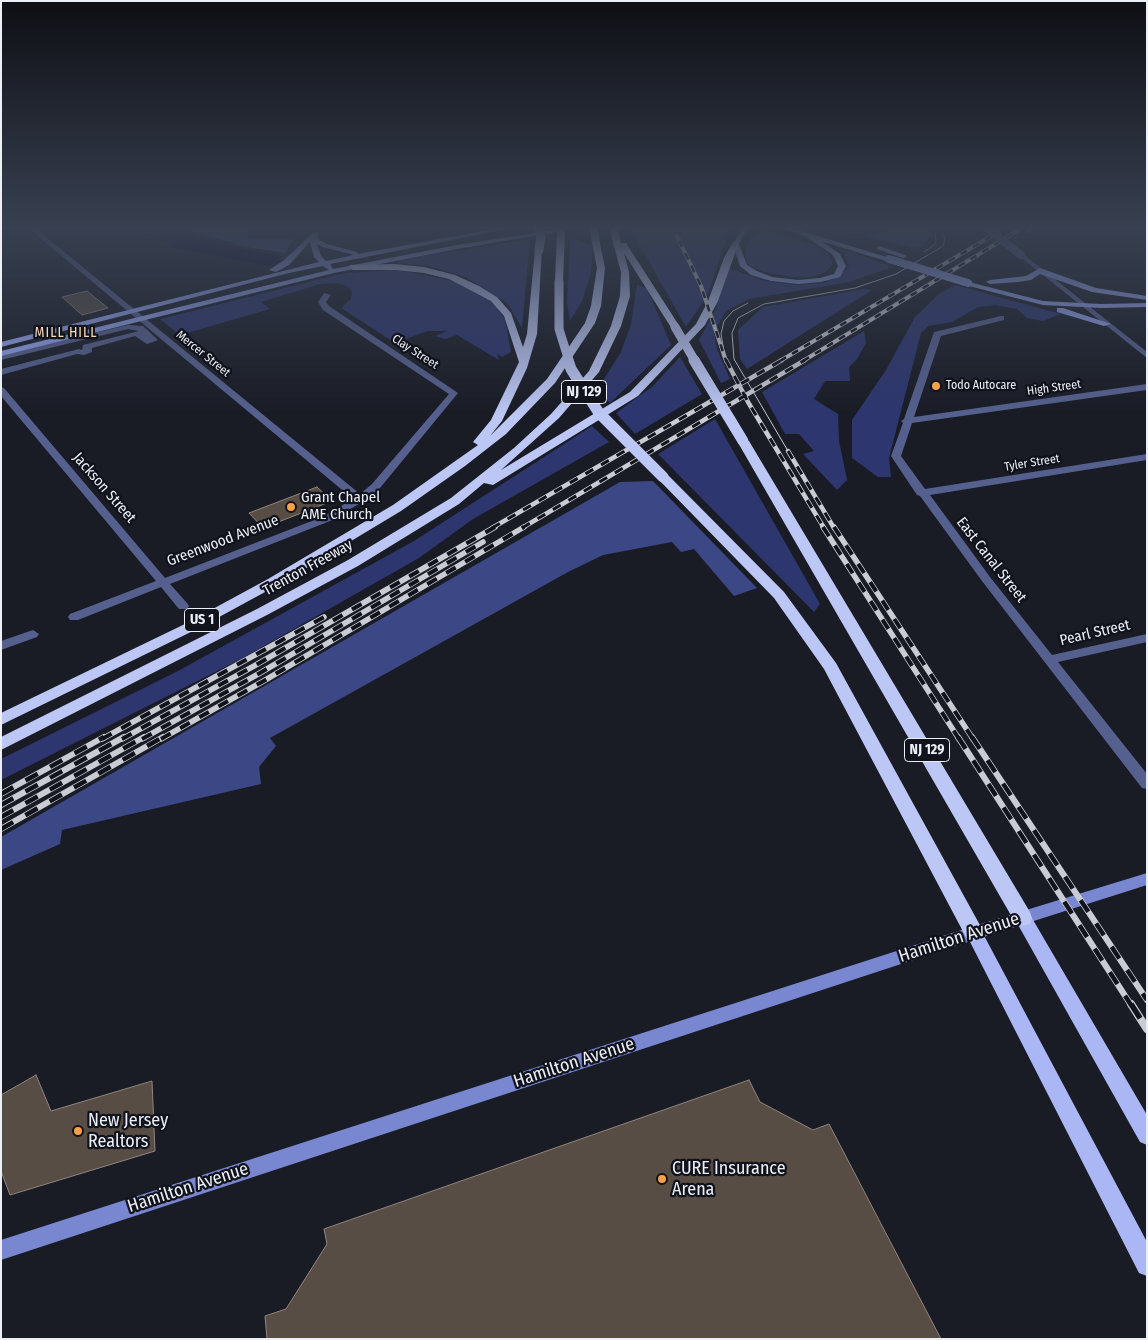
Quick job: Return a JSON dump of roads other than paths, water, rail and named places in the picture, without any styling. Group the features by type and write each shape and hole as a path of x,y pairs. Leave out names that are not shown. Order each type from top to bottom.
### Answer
{"highway":[{"path":"480,291 494,299 508,315 523,361"},
{"path":"461,464 496,421 518,381 532,334 536,291"},
{"name":"NJ 129","path":"559,291 559,329 572,369 599,413 779,595 820,652 854,708 974,933 1147,1266"},
{"name":"Trenton Freeway","path":"1,720 192,626 273,582 397,508 461,464 502,432 551,381 581,339 596,306 599,291"},
{"name":"Trenton Freeway","path":"1,744 262,612 353,563 455,501 549,422 594,372 616,326 625,291"},
{"name":"NJ 129","path":"652,291 743,441 1023,918 1147,1135"},
{"path":"455,501 514,469 634,394 700,325 717,291"}],"main road":[{"path":"1,345 210,291"},
{"path":"1,354 257,291"},
{"path":"999,291 1107,324"},
{"path":"1018,291 1085,306"},
{"path":"1099,291 1147,298"},
{"path":"1026,300 1085,306 1147,305"},
{"name":"Hamilton Avenue","path":"1,1250 974,933 1147,880"}],"street":[{"name":"Mercer Street","path":"106,291 360,499"},
{"path":"1066,291 1147,356"},
{"name":"Clay Street","path":"327,295 322,302 326,308 454,393"},
{"name":"East Canal Street","path":"1001,318 976,326 938,333 895,453 921,493 1147,784"},
{"path":"1,358 128,327 140,328 154,340 147,342 138,333 86,348 89,350 81,353 79,351 1,372"},
{"name":"High Street","path":"906,421 1147,387"},
{"name":"Jackson Street","path":"1,390 183,606"},
{"name":"Greenwood Avenue","path":"74,617 326,519 360,499 376,486 454,393"},
{"name":"Tyler Street","path":"921,493 1147,457"},
{"path":"1,646 33,634"},
{"name":"Pearl Street","path":"1049,660 1147,638"}],"tram line":[{"path":"788,451 734,359 732,333 738,318 764,304 841,291"},
{"path":"725,357 721,334 724,321 733,311 748,303"}],"railway":[{"path":"703,291 726,361"},
{"path":"780,361 899,291"},
{"path":"803,361 919,291"},
{"path":"726,360 739,385"},
{"path":"739,385 782,360"},
{"path":"745,396 805,360"},
{"path":"492,528 739,385"},
{"path":"739,385 745,396"},
{"path":"522,528 745,396"},
{"path":"745,396 824,528"},
{"path":"788,451 834,528"},
{"path":"122,739 254,666 495,527"},
{"path":"161,739 267,679 524,527"},
{"path":"823,527 959,739"},
{"path":"834,527 973,739"},
{"path":"142,739 260,673 483,542"},
{"path":"102,739 324,617"},
{"path":"1,794 104,737"},
{"path":"1,805 124,737"},
{"path":"1,817 144,737"},
{"path":"1,829 163,737"},
{"path":"958,737 1131,1005"},
{"path":"972,737 1147,1000"},
{"path":"1131,1004 1147,1029"}],"place":[{"name":"Todo Autocare","path":"936,386"},
{"name":"Grant Chapel AME Church","path":"291,507"},
{"name":"New Jersey Realtors","path":"78,1131"},
{"name":"CURE Insurance Arena","path":"662,1179"}],"district":[{"name":"MILL HILL","path":"66,333"}]}
